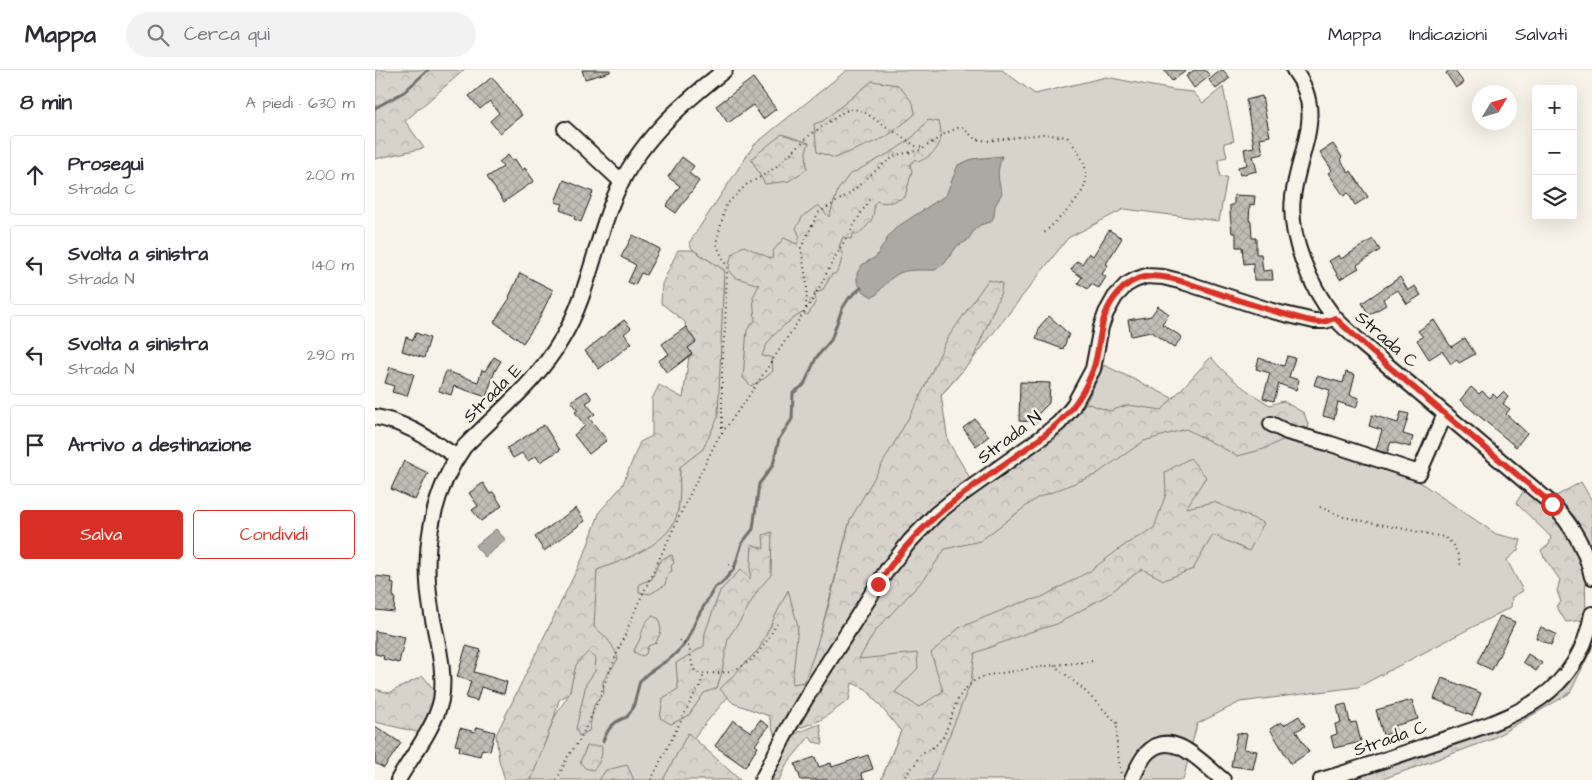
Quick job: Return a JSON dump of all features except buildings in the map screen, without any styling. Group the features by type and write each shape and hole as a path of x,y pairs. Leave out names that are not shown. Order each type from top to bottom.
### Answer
{"street":[{"name":"Strada E","path":"398,780 434,719 441,702 442,665 428,596 427,553 435,506 457,457 468,443 529,384 551,357 563,338 577,308 611,208 622,182 641,150 660,127 688,99 725,70"},
{"name":"Strada C","path":"1294,70 1308,96 1311,118 1294,188 1293,224 1303,262 1322,298 1335,318 1381,360 1541,494 1563,516 1572,527 1581,545 1592,577"},
{"path":"565,129 622,182"},
{"name":"Strada N","path":"762,780 790,725 815,683 887,570 909,541 936,514 1042,437 1059,423 1072,408 1093,369 1101,327 1106,313 1126,285 1146,276 1163,277 1272,311 1314,321 1325,321 1335,318"},
{"path":"1271,424 1287,432 1331,444 1419,473 1445,414"},
{"path":"375,417 394,420 413,429 457,457"},
{"name":"Strada C","path":"1321,780 1493,724 1531,706 1561,681 1574,664 1586,640 1592,614"},
{"path":"1127,779 1148,752 1160,744 1172,744 1181,747 1194,756 1223,780"}],"path":[{"path":"722,433 722,356 725,330 727,267 717,246 717,240 726,205 746,185 769,172 811,134 845,111 854,109 864,112 916,146 923,148"},
{"path":"806,310 807,285 801,248 818,213 849,194 881,166 896,156 923,148 958,128 963,128 975,139 987,141 1043,134 1067,137 1079,151 1087,172 1084,191 1073,205 1043,234"},
{"path":"915,150 916,146"},
{"path":"557,780 568,756 579,741 593,713 637,606 688,498 722,433 806,310 870,198"},
{"path":"1320,507 1344,518 1443,537 1449,540 1455,547 1461,568"},
{"path":"730,566 738,569"},
{"path":"681,640 687,646 693,669 699,673 735,670 744,666 766,643 777,624"},
{"path":"902,780 919,756 936,745 944,736 963,691 975,680 988,675 1094,661"},
{"path":"1054,665 1083,689 1117,723 1117,748 1127,779"},
{"path":"651,780 699,688 704,674"}],"green space":[{"path":"376,70 464,70 405,121 424,148 375,159"},
{"path":"847,70 1002,70 1035,94 1106,77 1193,92 1203,103 1223,87 1234,141 1224,143 1227,157 1218,159 1220,177 1227,177 1219,221 1124,209 1068,238 973,359 944,392 850,520 807,685 733,691 698,732 665,780 531,780 554,718 569,694 597,570 635,555 678,511 680,466 703,448 720,342 724,270 693,250 689,243 754,145"},
{"path":"872,81 898,85 913,103 915,113 913,116 886,137 835,158 817,152 814,124 823,121"},
{"path":"928,120 939,122 941,129 940,141 935,151 925,159 918,162 915,159 910,165 912,171 905,197 887,203 877,201 874,204 872,219 867,225 857,235 854,233 851,239 843,237 839,247 843,255 839,269 835,274 832,274 822,291 814,293 816,301 808,315 802,313 796,317 778,331 768,343 762,356 771,357 773,371 751,386 743,378 747,330 755,320 753,297 759,285 734,277 729,271 732,255 744,246 772,259 773,251 784,238 797,244 800,237 796,228 803,216 818,205 829,217 838,190 849,175 895,150 913,137"},
{"path":"782,134 809,143 806,151 807,169 789,181 765,184 751,159"},
{"path":"678,250 693,250 724,270 718,417 703,449 680,467 678,510 674,522 667,532 646,549 597,570 594,627 609,641 618,659 603,681 604,693 594,705 589,731 579,736 576,729 586,684 595,671 596,658 588,652 576,665 569,694 559,700 531,780 505,780 499,760 496,735 585,553 600,511 622,486 640,442 652,436 652,399 659,385 683,398 689,356 685,322 661,303 662,284"},
{"path":"988,280 1002,283 1001,292 973,359 941,395 948,441 976,488 1055,439 1086,403 1110,411 1128,405 1162,410 1211,357 1238,384 1270,405 1283,401 1304,413 1309,427 1264,449 1238,456 1186,429 1144,441 1095,475 1037,498 980,541 945,549 926,577 875,631 859,659 917,653 918,668 895,692 919,707 943,691 931,653 959,628 1017,604 1042,597 1090,571 1126,544 1154,528 1166,494 1165,472 1190,458 1206,477 1186,508 1214,502 1264,523 1249,551 1213,535 1193,569 1164,580 1142,569 1106,596 1057,624 1027,633 975,653 971,682 931,780 881,780 901,731 866,689 852,683 849,700 821,720 775,737 769,716 733,703 720,689 759,649 788,590 798,626 792,684 804,682 829,604 850,520 916,405 947,339"},
{"path":"1104,365 1187,405 1418,481 1496,534 1521,540 1518,550 1507,560 1523,591 1512,597 1511,607 1358,687 1240,702 1197,724 1183,780 881,780 901,731 859,660 875,607 976,488 1055,439 1086,403"},
{"path":"1581,482 1592,501 1592,552 1589,542 1575,517 1556,496"},
{"path":"1526,487 1572,534 1585,569 1586,620 1566,622 1556,606 1561,602 1557,591 1560,580 1541,550 1549,545 1551,537 1516,503"},
{"path":"772,532 771,575 758,590 728,638 717,688 704,693 689,715 671,724 660,718 663,698 678,689 676,663 704,646 705,633 720,591 741,569 750,579 752,544 764,549 763,535"},
{"path":"672,555 674,563 671,566 672,571 668,573 665,585 650,594 639,592 639,584 652,579 661,560"},
{"path":"653,616 659,619 661,631 656,643 648,646 646,654 642,656 634,652 634,650 645,623"},
{"path":"1592,636 1592,648 1570,693 1490,740 1380,780 1343,780 1490,730 1527,714 1562,690 1580,667"},
{"path":"423,676 439,696 421,733 375,722 375,689 389,693"},
{"path":"820,724 823,744 813,742 810,736 786,765 779,780 769,780 794,734"},
{"path":"688,733 740,780 663,780"},
{"path":"587,746 602,746 601,759 593,770 585,768 580,762"},
{"path":"627,765 634,780 599,780 606,770"}],"shaded area":[{"path":"1002,156 998,174 1002,193 995,206 991,222 980,225 975,229 967,241 957,246 945,263 935,270 901,272 872,297 863,291 857,282 857,273 863,264 876,257 890,234 897,227 946,195 958,165 972,159"},
{"path":"496,529 506,540 485,557 475,546"}],"waterway":[{"path":"375,108 404,92 428,70"},
{"path":"603,741 612,726 627,717 633,708 640,681 672,657 683,646 715,587 721,584 734,569 742,543 753,529 759,484 773,465 779,439 792,419 793,393 804,385 816,358 831,340 842,309 849,298 861,288"}],"route":[{"path":"878,584 909,541 936,514 1042,437 1066,415 1082,392 1093,369 1101,327 1108,309 1126,285 1146,276 1163,277 1183,282 1272,311 1314,321 1321,322 1335,318 1381,360 1552,504"}]}
